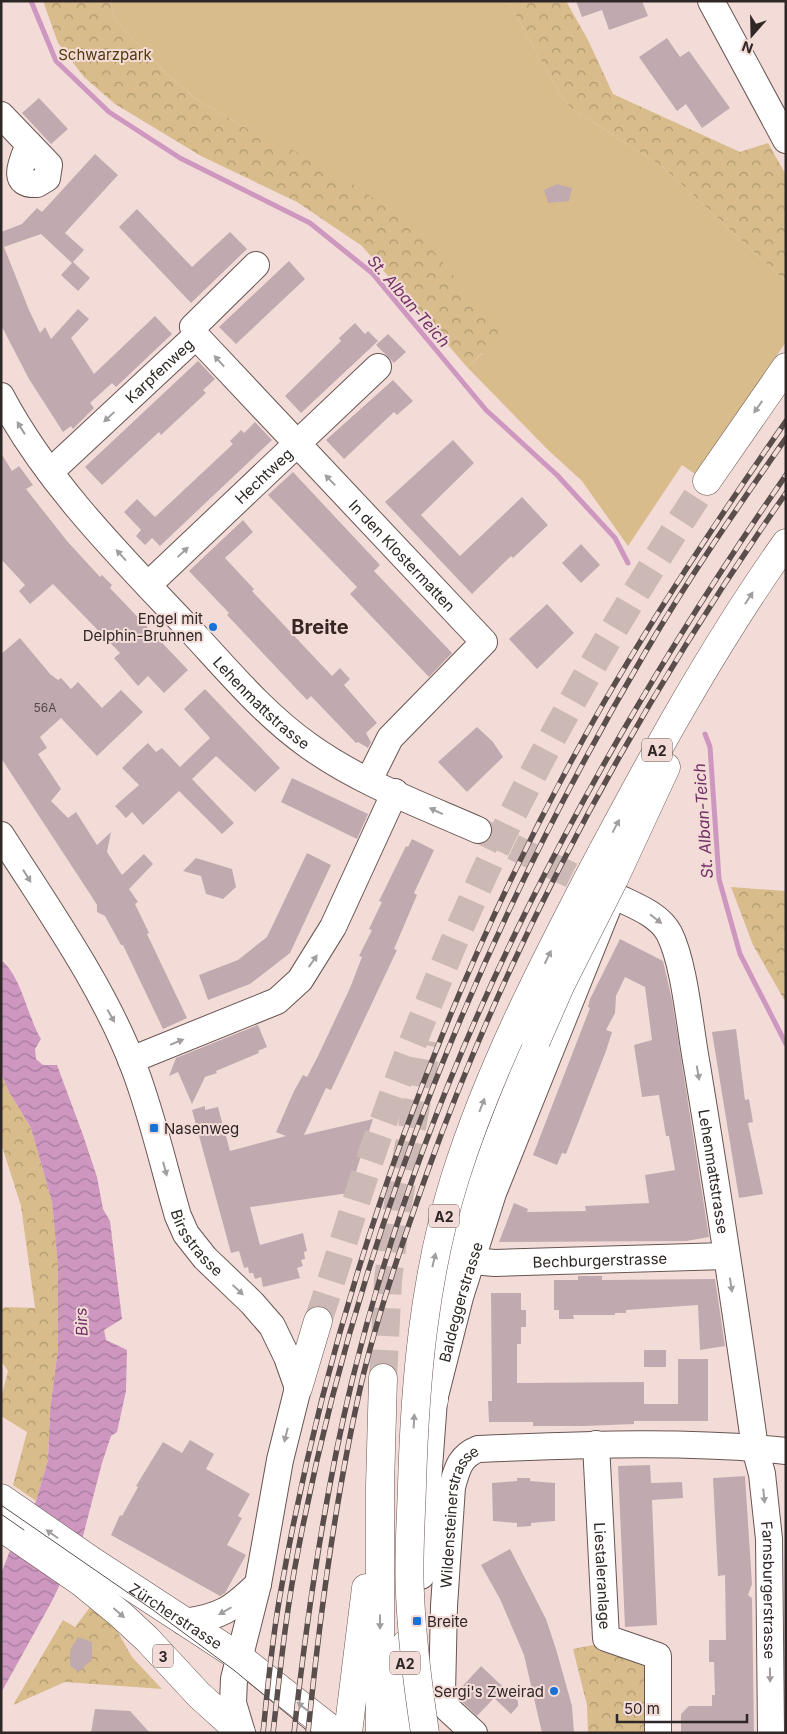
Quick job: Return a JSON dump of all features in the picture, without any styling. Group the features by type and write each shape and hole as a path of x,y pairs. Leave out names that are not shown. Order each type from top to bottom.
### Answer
{"main road":[{"path":"707,481 786,367"},
{"name":"A2","path":"403,1733 410,1592 413,1457 420,1352 432,1270 443,1221 462,1157 498,1066 550,953 607,881 665,736 726,634 786,543"},
{"path":"434,1400 434,1361 437,1325 449,1275 493,1151 536,1041 607,881"},
{"path":"298,1388 318,1321"},
{"name":"A2","path":"380,1720 380,1486 383,1378"},
{"path":"348,1733 380,1486"},
{"name":"Zürcherstrasse","path":"4,1510 87,1572 184,1622 239,1657 336,1733"},
{"name":"Zürcherstrasse","path":"87,1572 199,1694 242,1733"},
{"path":"410,1592 425,1733"}],"street":[{"path":"711,1 786,140"},
{"path":"1,114 29,144"},
{"name":"Karpfenweg","path":"50,472 196,336 193,327 256,265"},
{"name":"In den Klostermatten","path":"196,336 484,642 390,738 369,780"},
{"name":"Hechtweg","path":"148,585 378,367"},
{"name":"Lehenmattstrasse","path":"1,396 50,472 148,585 254,698 289,731 309,747 369,780 478,830"},
{"path":"131,1060 277,1000 300,980 333,927 395,792"},
{"name":"Birsstrasse","path":"1,835 70,945 114,1022 131,1060 154,1128 178,1216 186,1234 205,1258 252,1303 272,1326 287,1357 298,1388"},
{"name":"Lehenmattstrasse","path":"607,881 662,924 669,933 679,962 755,1448"},
{"name":"Baldeggerstrasse","path":"425,1733 418,1621 434,1400 460,1297 493,1193 607,881"},
{"name":"Bechburgerstrasse","path":"472,1261 495,1263 726,1256"},
{"path":"242,1733 232,1696 239,1657 258,1584 280,1460 298,1388"},
{"name":"Wildensteinerstrasse","path":"474,1733 447,1708 442,1693 446,1569 452,1487 457,1470 468,1453 478,1449 596,1444 755,1448"},
{"name":"Liestaleranlage","path":"596,1444 606,1638 658,1656 658,1733"},
{"path":"755,1448 786,1451"},
{"name":"Farnsburgerstrasse","path":"755,1448 762,1474 769,1540 771,1733"},
{"path":"184,1622 202,1620 225,1612 258,1584"}],"green space":[{"name":"Schwarzpark","path":"43,1 110,1 115,20 165,72 197,100 248,129 324,165 384,205 430,247 502,335 467,367 362,246 297,202 201,156 115,104 84,77 58,43"},
{"path":"110,1 508,1 558,91 571,108 663,167 786,282 786,342 695,474 682,465 628,546 582,481 547,449 467,367 483,353 248,129 197,100 165,72 115,20"},
{"path":"508,1 566,1 588,40 613,94 740,152 768,143 786,175 786,282 663,167 571,108 558,91"},
{"path":"731,887 786,891 786,1003 753,945"},
{"path":"1,1073 8,1090 31,1128 52,1202 58,1263 58,1349 50,1410 48,1460 36,1501 13,1485 27,1432 1,1416 1,1398 8,1371 1,1361 1,1310 5,1307 35,1308 21,1206 1,1143"},
{"path":"91,1606 116,1629 132,1657 162,1689 65,1682 13,1705 63,1620 75,1627"},
{"path":"593,1645 627,1657 654,1671 653,1733 588,1733 587,1705 573,1649"}],"water":[{"name":"Birs","path":"1,960 14,976 41,1039 35,1049 36,1059 43,1065 57,1065 97,1177 103,1209 110,1221 122,1319 104,1330 106,1340 127,1350 126,1391 117,1432 111,1436 102,1463 83,1536 52,1601 1,1693 1,1574 9,1553 36,1501 48,1460 50,1410 58,1349 58,1265 52,1202 31,1128 8,1090 1,1073"}],"building":[{"path":"576,1 642,1 648,16 609,30 602,10 582,17"},
{"path":"667,38 680,57 689,51 730,108 702,128 686,104 677,111 639,57"},
{"path":"39,98 68,129 51,144 22,113"},
{"path":"95,154 118,175 65,233 84,250 73,262 90,278 78,291 61,275 72,263 41,234 4,247 29,310 40,333 45,327 51,339 78,309 89,319 71,338 94,374 155,316 172,334 116,387 112,383 90,403 94,408 73,429 71,426 63,432 29,379 1,325 1,232 22,224 37,208 42,212"},
{"path":"557,184 572,188 569,201 548,203 544,190"},
{"path":"137,209 192,267 230,232 247,249 191,303 119,227"},
{"path":"289,261 305,279 236,344 219,327"},
{"path":"355,323 365,334 368,331 378,341 301,413 285,396 341,341 339,338"},
{"path":"388,334 406,352 394,363 376,345"},
{"path":"198,361 215,379 203,390 206,393 161,435 159,432 102,485 85,467"},
{"path":"393,380 413,401 397,415 394,412 344,459 326,440"},
{"path":"255,422 272,440 160,546 152,538 145,545 136,536 141,530 124,512 137,499 155,517 233,444 230,441 241,430 244,433"},
{"path":"453,440 474,463 421,515 460,556 522,497 548,525 513,558 511,556 472,594 385,502"},
{"path":"1,453 12,471 19,466 33,485 26,489 67,541 100,577 102,575 112,585 110,588 188,670 164,693 148,676 138,686 114,658 120,653 53,584 30,604 19,591 25,585 1,559"},
{"path":"293,472 380,565 374,571 452,653 429,677 350,594 357,587 268,495"},
{"path":"243,520 253,532 225,558 254,589 252,591 332,676 340,668 350,679 344,685 377,723 366,733 371,742 368,748 358,742 356,743 311,696 307,700 227,615 229,613 189,571"},
{"path":"581,544 600,565 581,583 562,563"},
{"path":"547,604 574,633 537,669 509,639"},
{"path":"20,638 50,674 58,680 61,678 71,689 78,682 102,708 121,690 143,712 97,756 61,718 40,737 47,748 38,754 61,789 51,801 68,818 76,812 97,845 111,832 107,852 122,875 144,854 153,864 129,889 138,902 135,904 149,933 147,934 187,1018 163,1029 123,945 121,945 105,916 97,912 97,905 1,758 1,654"},
{"path":"205,689 280,768 255,792 216,756 192,779 234,823 222,834 179,791 143,825 132,812 126,818 115,806 139,785 122,768 134,756 148,743 156,752 162,748 180,767 210,738 184,709"},
{"path":"477,727 493,742 503,757 467,792 438,762"},
{"path":"292,778 368,814 357,839 281,802"},
{"path":"412,839 434,850 414,893 417,895 394,949 397,950 331,1090 326,1088 304,1135 373,1119 349,1193 250,1207 260,1245 303,1233 307,1251 304,1252 305,1259 301,1260 303,1266 297,1268 300,1278 263,1287 261,1277 255,1279 253,1273 249,1273 248,1267 244,1268 239,1251 231,1253 192,1110 205,1106 205,1110 218,1107 230,1151 286,1136 276,1132 294,1091 303,1075 307,1077 350,988 362,957 359,956 372,930 369,929 382,902 379,901 406,846 408,847"},
{"path":"307,853 331,865 290,953 250,984 208,1000 199,975 238,960 267,937"},
{"path":"196,858 232,869 236,887 223,899 206,894 201,876 183,871"},
{"path":"620,939 663,961 672,1000 709,1237 686,1241 499,1242 514,1203 528,1209 527,1212 586,1211 585,1206 649,1203 645,1175 675,1170 669,1136 666,1136 659,1095 642,1097 634,1045 652,1040 645,987 625,977 616,996 615,1013 606,1030 612,1032 606,1051 566,1154 562,1153 557,1165 533,1155 590,1008 588,1007 590,999"},
{"path":"258,1025 267,1047 258,1051 259,1053 205,1077 192,1104 178,1072 169,1076 176,1058"},
{"path":"736,1029 745,1100 749,1099 753,1122 748,1123 763,1194 739,1198 712,1032"},
{"path":"578,1276 602,1276 602,1280 715,1279 725,1346 700,1350 698,1305 626,1310 626,1313 615,1313 615,1315 573,1315 574,1319 559,1319 559,1310 554,1310 554,1280 578,1280"},
{"path":"491,1293 521,1293 521,1310 526,1310 526,1327 521,1327 521,1344 517,1344 517,1383 644,1382 644,1404 678,1404 678,1359 708,1359 708,1421 634,1421 634,1424 585,1426 533,1426 533,1422 489,1422 488,1401 492,1401"},
{"path":"644,1350 666,1350 666,1367 644,1367"},
{"path":"190,1440 214,1454 206,1469 250,1494 238,1516 242,1518 227,1545 246,1555 225,1593 220,1596 111,1535 120,1515 122,1516 138,1487 136,1486 163,1442 182,1453"},
{"path":"650,1465 651,1483 682,1482 683,1498 652,1500 657,1625 625,1627 618,1466"},
{"path":"745,1476 752,1584 748,1595 752,1598 754,1733 681,1733 681,1714 689,1706 712,1706 712,1695 715,1695 714,1662 709,1662 709,1640 726,1640 725,1575 718,1576 713,1478"},
{"path":"517,1478 530,1478 530,1481 555,1483 555,1521 531,1523 531,1526 517,1527 517,1523 493,1521 492,1483 517,1481"},
{"path":"510,1549 546,1619 572,1706 574,1733 542,1733 524,1655 500,1599 481,1565"},
{"path":"78,1637 92,1642 92,1659 79,1672 70,1666 70,1650"},
{"path":"481,1666 518,1701 518,1706 511,1714 494,1698 477,1716 460,1700 459,1697 463,1693 460,1689"},
{"path":"95,1709 130,1711 150,1733 91,1733"}],"waterway":[{"name":"St. Alban-Teich","path":"31,1 56,61 109,112 180,158 310,223 372,273 486,410 557,475 615,538 628,563"},
{"name":"St. Alban-Teich","path":"705,734 710,747 719,879 740,954 786,1044"}],"tunnel":[{"path":"318,1321 367,1168 407,1056 475,894 504,832 566,712 634,595 707,481"},
{"path":"478,830 606,892"},
{"path":"383,1378 388,1280 397,1209 428,1041"}],"tram line":[{"path":"1,1505 153,1610 235,1671 310,1733"},
{"path":"1,1514 24,1530"}],"railway":[{"path":"263,1733 281,1590 304,1476 332,1361 366,1247 404,1134 447,1022 495,913 547,807 603,704 646,632 738,490 786,421"},
{"path":"273,1733 290,1596 323,1433 355,1316 391,1200 433,1086 480,974 531,864 587,756 679,596 786,438"},
{"path":"294,1733 317,1556 342,1425 352,1381 386,1259 427,1140 474,1023 527,908 586,796 649,687 716,580 786,475"},
{"path":"308,1733 330,1551 345,1461 364,1372 401,1247 461,1083 499,994 540,907 584,821 680,654 786,493"}],"place":[{"name":"Engel mit Delphin-Brunnen","path":"213,627"},
{"name":"Nasenweg","path":"154,1128"},
{"name":"Breite","path":"417,1621"},
{"name":"Sergi's Zweirad","path":"554,1691"}],"district":[{"name":"Breite","path":"320,627"}]}
